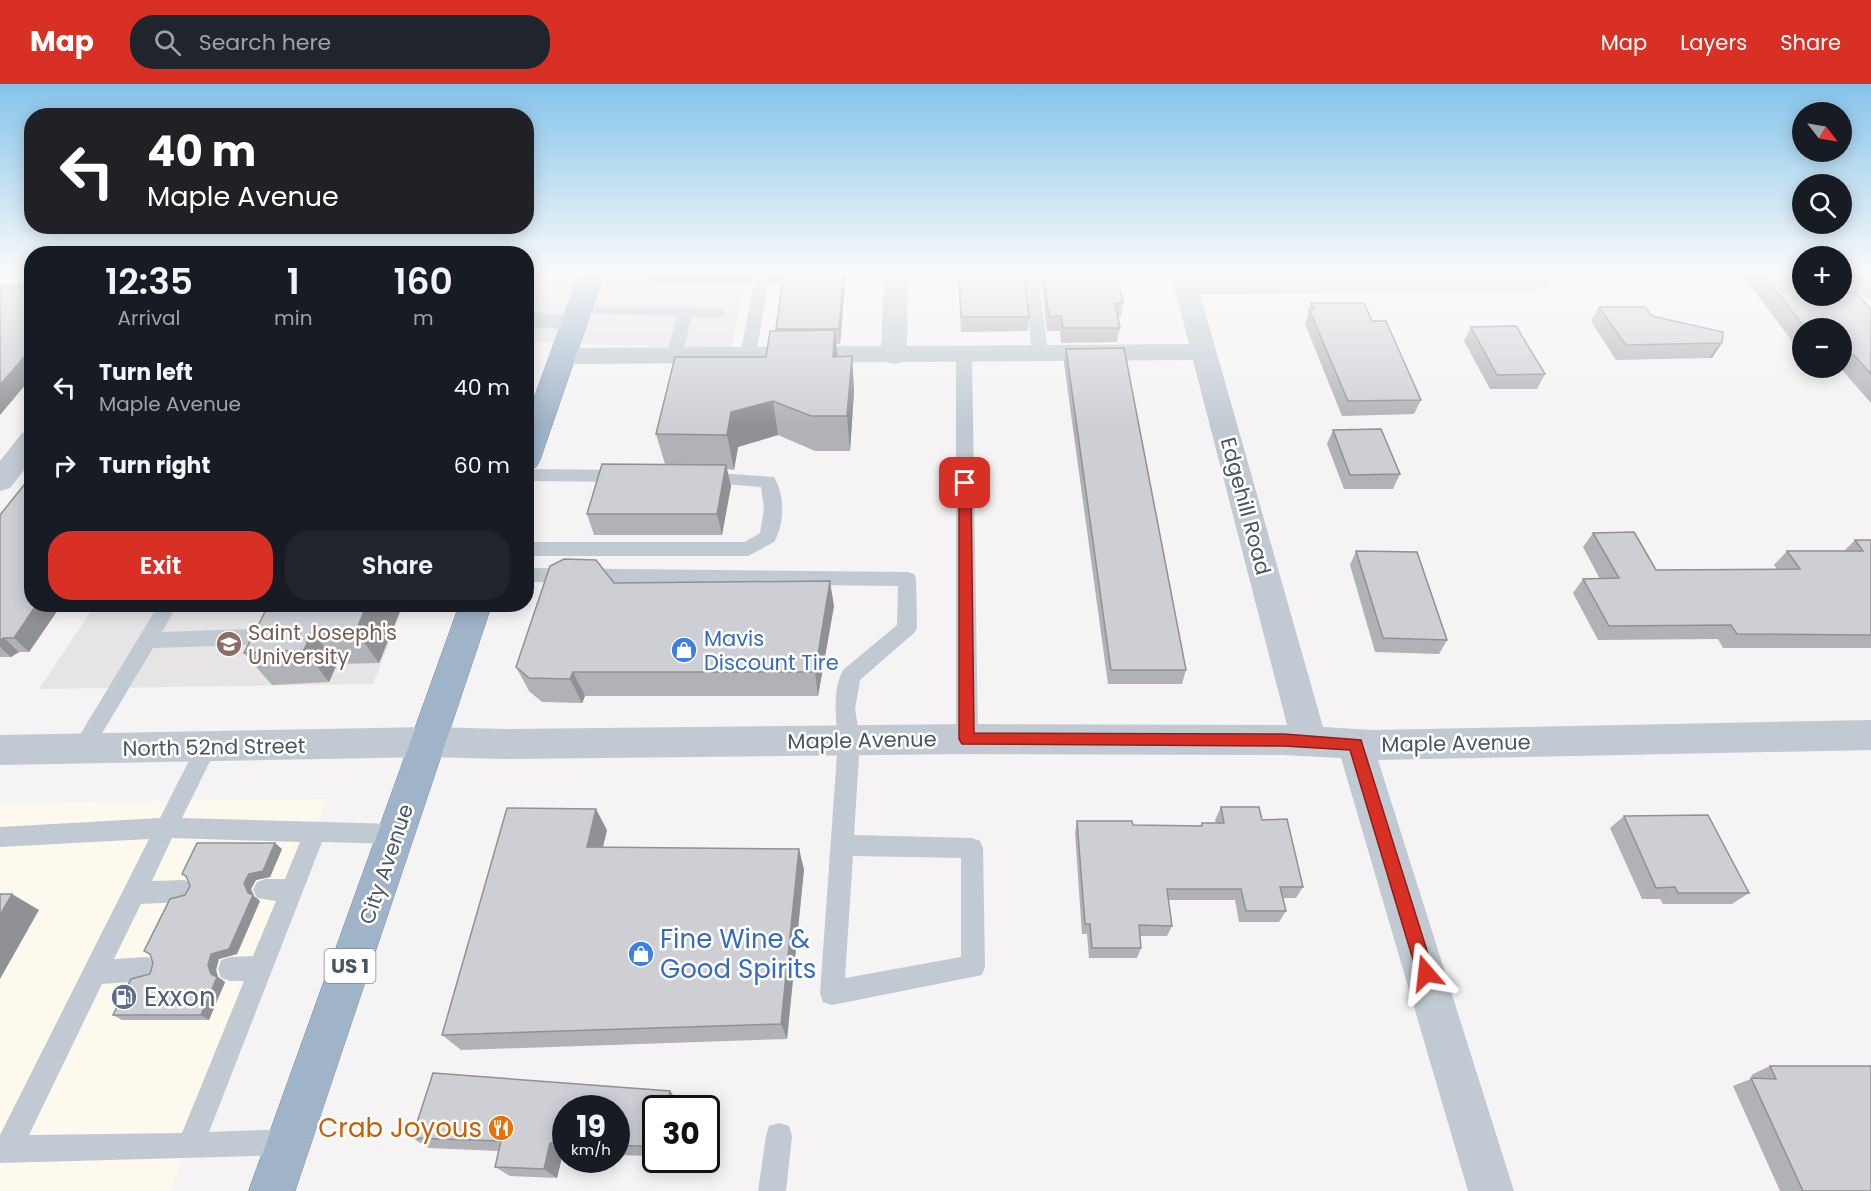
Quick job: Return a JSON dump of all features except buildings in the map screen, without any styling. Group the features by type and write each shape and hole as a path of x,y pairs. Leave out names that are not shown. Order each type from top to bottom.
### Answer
{"highway":[{"path":"534,438 575,323"},
{"name":"City Avenue","path":"272,1191 473,612"}],"street":[{"path":"894,356 895,323"},
{"name":"Edgehill Road","path":"1197,323 1309,741"},
{"path":"563,356 894,356 1205,352"},
{"path":"0,481 24,450"},
{"name":"Maple Avenue","path":"428,742 506,744 967,739 1309,741 1355,744 1871,735"},
{"name":"North 52nd Street","path":"0,750 428,742"},
{"path":"1355,744 1491,1191"}],"lane":[{"path":"674,356 683,323"},
{"path":"748,356 754,323"},
{"path":"1037,323 1040,354"},
{"path":"964,355 967,739"},
{"path":"534,475 640,477"},
{"path":"534,549 748,549 768,537 773,505 773,494 768,481 748,478 688,477"},
{"path":"534,575 908,579 907,628 849,676 845,709 849,740 832,993 973,967 972,848 842,845"},
{"path":"82,749 164,612"},
{"path":"147,640 282,636"},
{"path":"206,747 95,972 4,1149 289,1142"},
{"path":"0,837 165,828 396,834"},
{"path":"190,1146 315,832"},
{"path":"265,890 292,890"},
{"path":"134,893 184,891"},
{"path":"230,969 261,968"},
{"path":"95,972 147,969"},
{"path":"772,1191 779,1136"}],"shaded area":[{"path":"534,323 737,323 731,349 534,342"},
{"name":"Saint Joseph's University","path":"90,612 401,612 373,684 39,689"},
{"name":"Exxon","path":"327,799 170,1191 0,1191 0,803"}],"place":[{"name":"Saint Joseph's University","path":"229,644"},
{"name":"Mavis Discount Tire","path":"684,650"},
{"name":"Fine Wine & Good Spirits","path":"641,954"},
{"name":"Exxon","path":"124,997"},
{"name":"Crab Joyous","path":"501,1128"}],"route":[{"path":"965,483 967,739 1284,740 1355,744 1426,973"}]}
